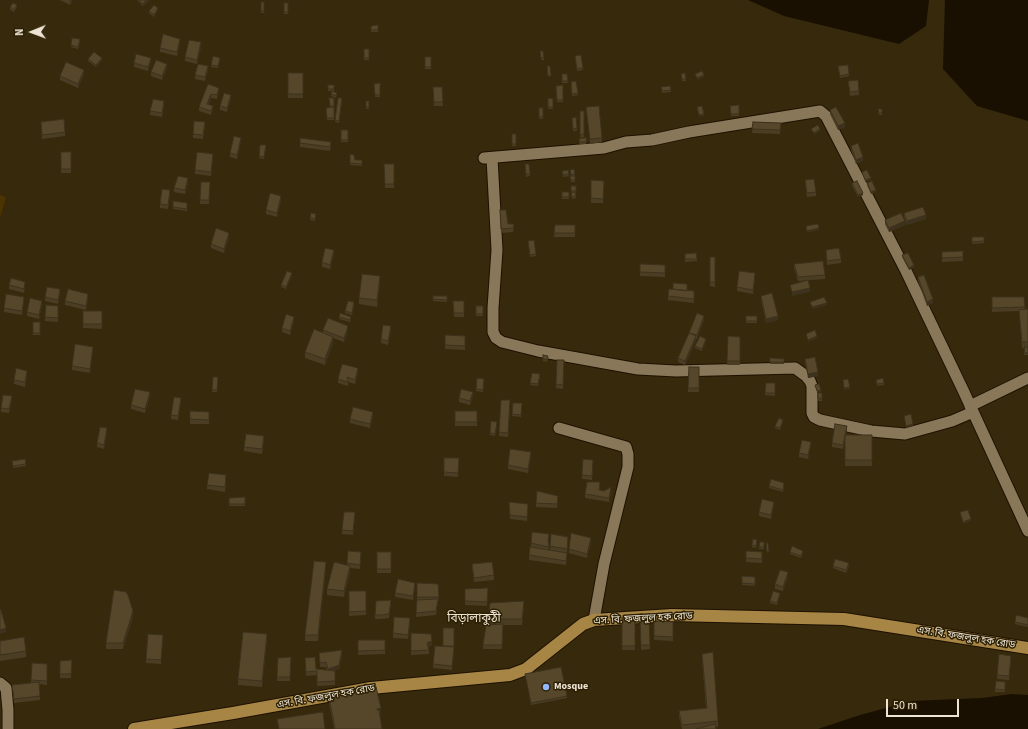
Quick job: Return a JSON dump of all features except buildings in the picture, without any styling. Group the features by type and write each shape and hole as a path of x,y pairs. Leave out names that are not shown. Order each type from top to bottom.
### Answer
{"main road":[{"name":"এস. বি. ফজলুল হক রোড","path":"134,729 240,712 371,688 510,675 526,669 583,624 594,620 672,615 844,619 1028,648"}],"street":[{"path":"1028,378 972,409 952,422 905,434 871,431 820,420 814,417 812,413 812,386 810,380 795,368 676,371 638,369 538,351 502,342 496,338 493,332 497,250 488,158 604,148 626,142 652,140 689,132 820,111 826,116 906,272 972,409 1028,532"},
{"path":"559,428 626,447 628,454 628,467 604,564 594,620"},
{"path":"0,684 6,688 8,729"}],"shaded area":[{"path":"748,0 929,0 926,26 899,44 784,16"},
{"path":"945,0 1028,0 1028,121 977,106 943,69"},
{"path":"0,195 6,197 0,218"},
{"path":"1012,694 1028,695 1028,729 818,729 860,715 912,701 982,698"}],"place":[{"name":"Mosque","path":"546,687"}],"district":[{"name":"বিড়ালাকুঠী","path":"474,619"}]}
